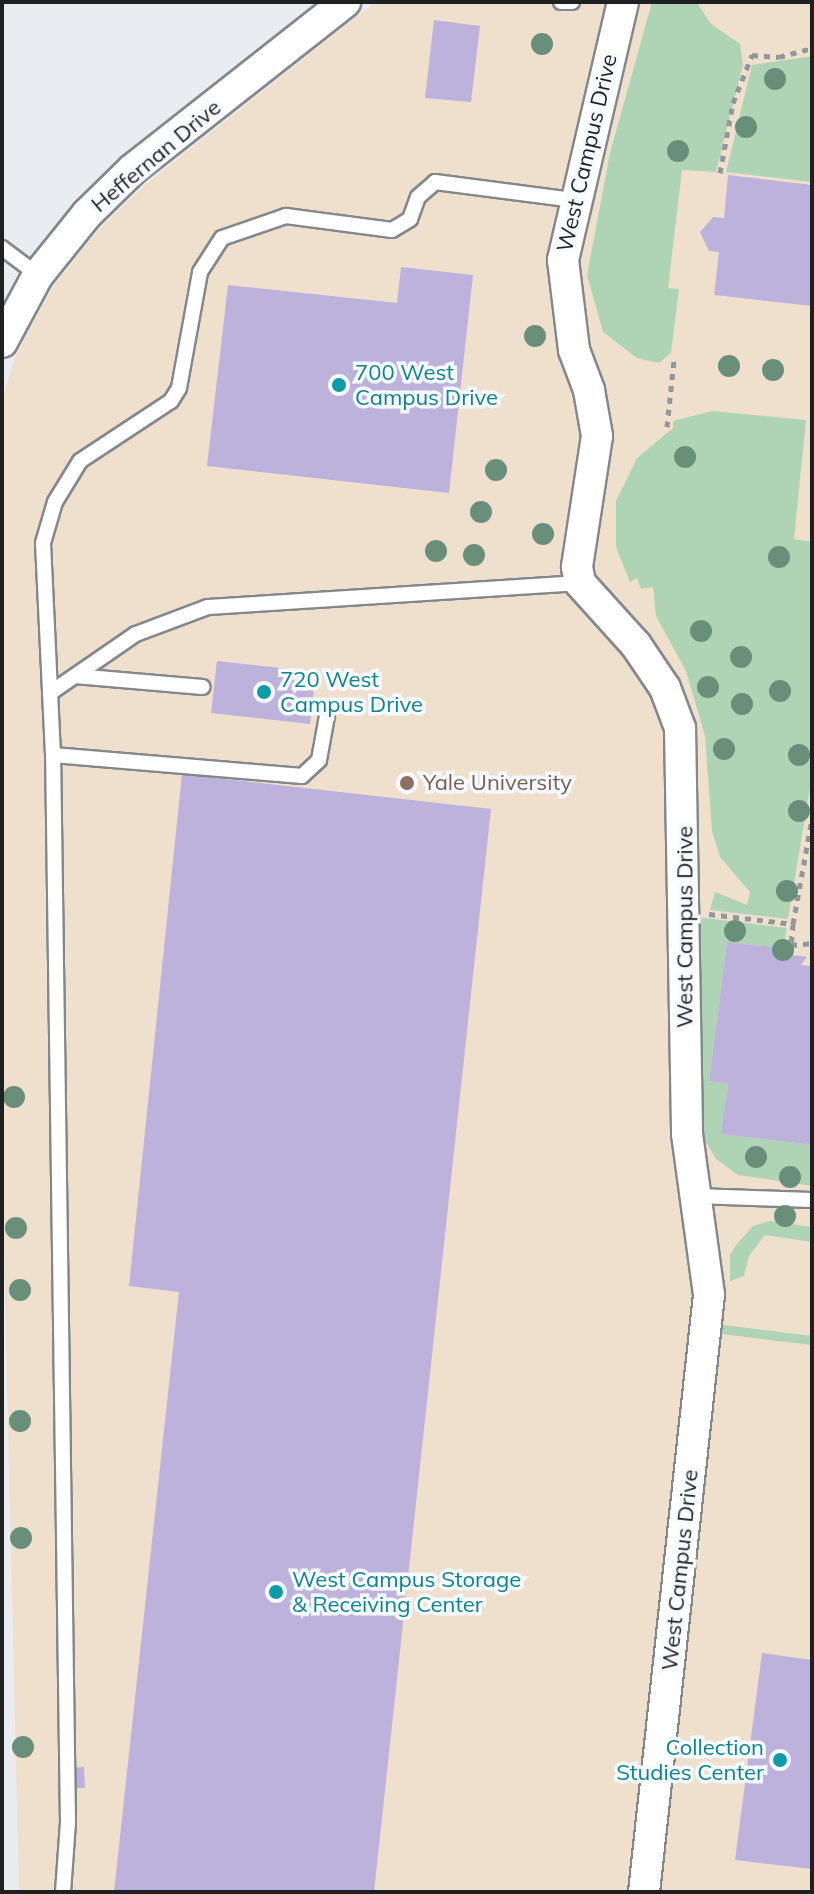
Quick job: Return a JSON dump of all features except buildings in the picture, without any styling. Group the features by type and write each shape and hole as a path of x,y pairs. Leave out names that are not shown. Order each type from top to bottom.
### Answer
{"street":[{"name":"Heffernan Drive","path":"2,342 38,275 87,214 133,169 345,2"},
{"name":"West Campus Drive","path":"616,5 573,200 563,290 597,436 579,553 580,583 636,645 665,688 680,728 687,1134 700,1250 709,1264 709,1295 644,1892"}],"lane":[{"path":"561,2 572,2"},
{"path":"63,1892 68,1823 53,755 43,543 55,502 80,461 171,401 179,388 200,272 207,253 222,238 286,216 392,230 410,219 418,197 435,182 573,200"},
{"path":"2,248 38,275"},
{"path":"50,693 146,629 208,607 580,583"},
{"path":"75,676 203,687"},
{"path":"53,755 302,776 319,760 327,716"},
{"path":"694,1196 812,1200"}],"path":[{"path":"720,173 733,103 752,55 779,57 812,48"},
{"path":"667,427 674,360"},
{"path":"790,955 812,818"},
{"path":"715,915 793,924"},
{"path":"791,945 812,943"}],"shaded area":[{"name":"Yale University","path":"375,2 812,2 812,1892 19,1892 2,1168 2,399 15,357 52,288 101,227 147,183"}],"green space":[{"path":"652,2 697,2 710,23 740,44 743,65 716,172 682,170 668,288 679,289 671,353 659,363 637,358 603,332 587,275 610,153"},
{"path":"812,56 812,182 726,172 752,65"},
{"path":"712,411 806,420 794,539 812,542 812,776 788,919 710,910 715,892 747,905 750,892 720,857 712,831 705,736 686,671 656,616 653,587 641,589 637,578 630,582 616,547 616,501 637,458 673,428 673,421"},
{"path":"697,917 787,928 783,948 727,942 709,1081 728,1084 722,1134 812,1145 812,1186 738,1175 716,1159 703,1137"},
{"path":"770,1221 812,1227 812,1242 765,1235 749,1256 744,1276 730,1281 730,1255 736,1245 753,1226"},
{"path":"716,1324 812,1336 812,1345 688,1330"}],"place":[{"name":"700 West Campus Drive","path":"339,385"},
{"name":"720 West Campus Drive","path":"264,692"},
{"name":"Yale University","path":"407,783"},
{"name":"West Campus Storage & Receiving Center","path":"276,1592"},
{"name":"Collection Studies Center","path":"780,1760"}]}
